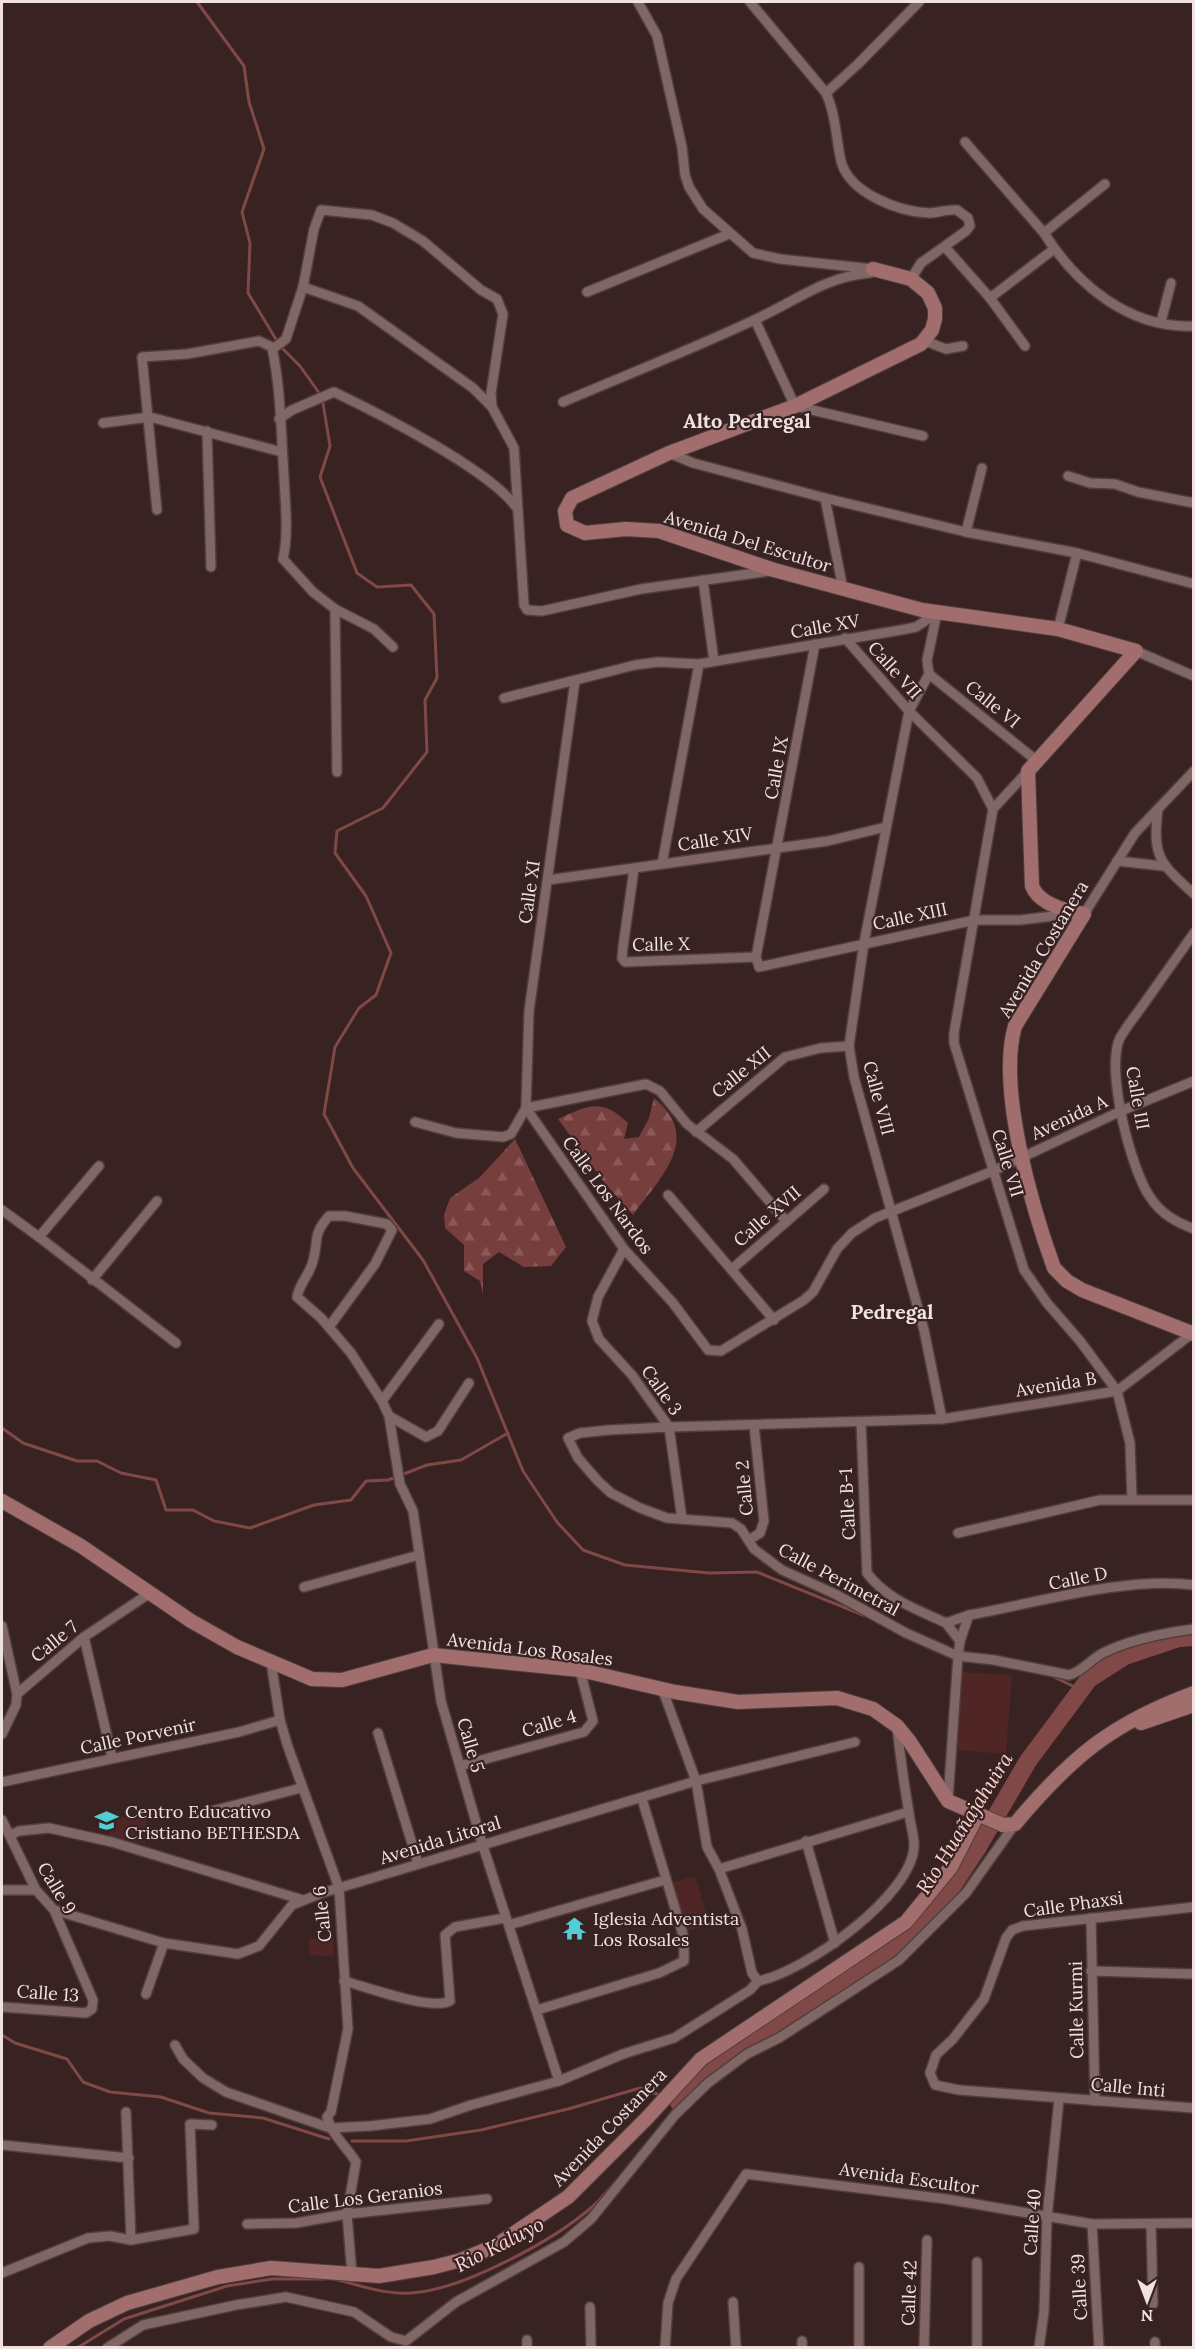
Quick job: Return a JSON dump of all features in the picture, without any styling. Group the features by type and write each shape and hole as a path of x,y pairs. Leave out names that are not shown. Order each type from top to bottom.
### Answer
{"street":[{"path":"638,2 657,36 688,187 703,209 729,234 753,252 764,256 878,270 912,279 928,293 935,308 934,325 925,341 946,349 963,346"},
{"path":"750,2 826,93 831,105 842,163 854,184 879,199 909,209 926,213 957,210 968,218 970,226 921,263 912,279"},
{"path":"826,93 920,2"},
{"path":"965,142 1044,233 1054,249 1103,299 1121,309 1161,322 1194,326"},
{"path":"1044,233 1105,184"},
{"path":"273,348 286,339 303,287 314,229 321,210 379,217 423,241 474,285 497,299 503,314 491,393 492,407"},
{"path":"586,292 729,234"},
{"path":"945,247 990,298 1025,346"},
{"path":"990,298 1054,249"},
{"path":"563,402 755,320 800,294 850,274 878,270"},
{"path":"1161,322 1171,283"},
{"path":"303,287 358,306 473,388 492,407 514,448 516,507 524,605 527,610 542,611 641,589 774,570"},
{"path":"755,320 795,406 923,436"},
{"path":"158,510 142,357 187,354 260,341 273,348"},
{"name":"Avenida Del Escultor","path":"925,341 795,406 669,453 572,498 565,511 567,525 585,533 626,529 659,531 774,570 938,613 1058,629 1136,651 1194,676"},
{"path":"273,348 287,541 283,559 314,592 335,609 360,620 393,647"},
{"path":"279,419 292,410 334,392 417,436 486,479 509,498 516,507"},
{"path":"103,423 150,417 282,452"},
{"path":"207,432 211,567"},
{"path":"669,453 693,463 825,498 966,532 1077,553 1194,584"},
{"path":"966,532 982,468"},
{"path":"1068,476 1090,483 1115,484 1138,492 1194,504"},
{"path":"825,498 843,589"},
{"path":"1058,629 1077,553"},
{"path":"703,580 714,661"},
{"path":"335,609 337,772"},
{"path":"929,674 927,660 938,613"},
{"name":"Calle XV","path":"699,664 916,627 938,613"},
{"name":"Calle VII","path":"845,638 909,711 977,778 993,809 954,1043 1024,1270 1047,1303 1080,1341 1117,1391 1130,1443 1132,1498"},
{"name":"Calle IX","path":"759,968 756,957 815,644"},
{"path":"993,809 1136,651"},
{"path":"504,698 635,665 658,662 699,664 662,864"},
{"name":"Calle VIII","path":"929,674 909,711 864,943 849,1046 854,1077 924,1330 942,1419"},
{"name":"Calle VI","path":"929,674 1032,766"},
{"name":"Calle XI","path":"526,1108 529,1011 575,681"},
{"path":"1032,766 1032,886 1041,898 1069,911 1084,914"},
{"name":"Avenida Costanera","path":"1193,1335 1082,1290 1067,1281 1054,1268 1023,1157 1011,1090 1010,1045 1027,1004 1135,833 1194,771"},
{"path":"1158,808 1156,839 1163,866 1194,894"},
{"name":"Calle XIV","path":"548,880 778,846 828,841 886,826"},
{"path":"1117,861 1163,866"},
{"name":"Calle X","path":"634,869 623,947 622,958 625,962 756,957"},
{"name":"Calle XIII","path":"759,968 975,920 1020,921 1054,916 1069,911"},
{"name":"Calle III","path":"1194,933 1120,1038 1114,1066 1120,1110 1136,1165 1149,1196 1160,1210 1176,1222 1194,1229"},
{"name":"Calle XII","path":"696,1132 785,1057 821,1048 849,1046"},
{"name":"Avenida A","path":"714,1352 721,1351 774,1320 813,1292 837,1249 852,1233 892,1210 993,1171 1120,1110 1194,1081"},
{"path":"415,1122 456,1132 503,1137 511,1134 519,1125 526,1108 646,1084 660,1091 687,1124 733,1159 786,1221"},
{"name":"Calle Los Nardos","path":"526,1108 624,1249 673,1303 708,1350 714,1352"},
{"path":"39,1237 99,1166"},
{"name":"Calle XVII","path":"732,1269 824,1189"},
{"path":"668,1195 774,1320"},
{"path":"92,1280 157,1201"},
{"path":"2,1209 176,1343"},
{"name":"Calle 5","path":"329,1328 375,1264 392,1230 387,1224 345,1216 329,1216 320,1227 314,1244 314,1260 297,1297 351,1353 389,1416 400,1484 413,1511 441,1701 482,1844 559,2081"},
{"name":"Calle 3","path":"624,1249 598,1297 592,1314 593,1328 599,1339 632,1375 669,1426 682,1519"},
{"path":"382,1401 439,1324"},
{"name":"Avenida B","path":"568,1438 580,1433 669,1426 942,1419 1117,1391 1193,1335"},
{"path":"389,1416 426,1437 438,1431 469,1383"},
{"name":"Calle B-1","path":"861,1422 867,1574 885,1593 946,1623"},
{"name":"Calle 2","path":"749,1540 760,1533 764,1521 754,1425"},
{"name":"Calle Perimetral","path":"568,1438 578,1458 611,1492 658,1515 732,1523 741,1529 766,1560 782,1570 835,1594 906,1633 958,1656 994,1660 1069,1675 1079,1672 1092,1659 1115,1647 1170,1632 1194,1629"},
{"path":"958,1533 1100,1500 1132,1498 1194,1500"},
{"name":"Avenida Los Rosales","path":"2,1501 81,1546 228,1642 312,1679 342,1680 433,1655 580,1670 738,1702 806,1697 837,1698 873,1709 897,1726 948,1801 979,1816 1009,1824"},
{"path":"304,1587 419,1555"},
{"name":"Calle D","path":"946,1623 969,1615 1139,1583 1171,1582 1194,1585"},
{"name":"Calle 7","path":"16,1694 84,1637 150,1593"},
{"path":"948,1801 958,1656 960,1641 969,1615"},
{"path":"946,1623 960,1641"},
{"path":"2,1626 16,1694 16,1705 2,1734"},
{"path":"84,1637 112,1757"},
{"name":"Calle 6","path":"271,1662 280,1720 301,1788 339,1888 348,2029 331,2112 327,2117 331,2130"},
{"name":"Calle 4","path":"460,1766 584,1732 593,1721 580,1670"},
{"path":"662,1688 696,1782 707,1846 719,1869 742,1929 752,1972 758,1981"},
{"path":"106,2348 143,2325 245,2303 286,2297 354,2312 391,2337 405,2341 456,2302 564,2242 591,2219 675,2115 708,2083 747,2054 779,2038 899,1960 966,1893 1009,1824 1062,1771 1102,1738 1142,1715 1194,1692"},
{"path":"1102,1738 1194,1705"},
{"name":"Calle Porvenir","path":"2,1782 240,1731 280,1720"},
{"path":"175,2045 183,2059 203,2078 226,2092 331,2130 430,2119 471,2104 559,2081 623,2054 674,2038 750,1990 758,1981 775,1976 835,1943 890,1897 911,1867 914,1845 897,1726"},
{"path":"378,1733 418,1863"},
{"name":"Avenida Litoral","path":"54,1910 164,1943 219,1954 249,1952 258,1946 292,1905 303,1900 418,1863 696,1782 855,1742"},
{"path":"212,1811 301,1788"},
{"path":"537,2010 659,1973 684,1962 684,1938 642,1799"},
{"path":"719,1869 908,1812"},
{"name":"Avenida Costanera","path":"50,2348 89,2321 127,2303 218,2277 271,2268 299,2268 352,2275 409,2272 461,2260 495,2246 551,2211 608,2159 701,2059 906,1922 951,1867 979,1816"},
{"name":"Calle 9","path":"2,1820 36,1890 54,1910 93,2000 92,2009"},
{"path":"10,1835 49,1828 112,1842 280,1891 303,1900"},
{"path":"806,1841 835,1943"},
{"path":"344,1981 429,2003 446,2003 450,2001 446,1935 455,1927 507,1922 665,1880"},
{"path":"2,1890 36,1890"},
{"name":"Calle Phaxsi","path":"1059,2098 944,2087 935,2085 930,2073 936,2055 959,2032 984,1999 1006,1938 1012,1930 1023,1926 1194,1907"},
{"name":"Calle Kurmi","path":"1091,1918 1095,2101"},
{"path":"147,1994 164,1943"},
{"path":"1091,1971 1194,1974"},
{"name":"Calle 13","path":"2,2007 86,2013 92,2009"},
{"name":"Calle Inti","path":"1059,2098 1194,2108"},
{"name":"Calle 40","path":"1039,2348 1044,2312 1047,2218 1059,2098"},
{"path":"126,2112 131,2240"},
{"path":"2,2273 88,2238 110,2236 131,2240 194,2229 189,2124 212,2125"},
{"path":"331,2130 347,2147 356,2162 347,2214 352,2275"},
{"path":"2,2145 129,2158"},
{"name":"Avenida Escultor","path":"665,2348 664,2323 675,2279 746,2174 946,2199 1092,2224 1194,2223"},
{"name":"Calle Los Geranios","path":"247,2224 296,2223 347,2214 487,2199"},
{"name":"Calle 39","path":"1092,2224 1099,2348"},
{"path":"1151,2224 1153,2304"},
{"name":"Calle 42","path":"924,2348 927,2240"},
{"path":"977,2262 977,2348"},
{"path":"859,2268 859,2348"},
{"path":"733,2302 736,2348"},
{"path":"590,2307 591,2348"}],"green space":[{"path":"654,1098 668,1113 675,1128 676,1143 665,1172 633,1215 604,1182 558,1119 579,1110 595,1106 602,1107 619,1115 628,1123 624,1139 639,1137 649,1118"},
{"path":"515,1139 566,1247 551,1266 524,1267 499,1252 483,1264 483,1295 480,1281 464,1271 464,1245 445,1228 444,1215 450,1198 479,1178"}],"shaded area":[{"path":"962,1672 1012,1675 1006,1754 956,1750"},
{"path":"111,1816 147,1819 145,1843 109,1840"},
{"path":"695,1876 710,1924 680,1934 665,1885"},
{"path":"309,1939 334,1939 333,1956 309,1955"}],"waterway":[{"path":"197,2 244,66 249,102 264,149 242,212 250,243 248,293 280,346 300,366 322,397 330,446 320,477 357,573 377,587 411,585 434,614 437,678 425,700 427,752 383,808 337,831 335,853 366,896 391,953 376,995 359,1008 335,1047 324,1114 353,1168 423,1260 477,1358 523,1471 557,1522 583,1550 625,1565 709,1573 757,1572 863,1615"},
{"path":"2,1428 23,1443 77,1461 97,1461 121,1473 156,1480 166,1510 193,1510 214,1521 250,1528 314,1505 351,1500 366,1481 388,1480 427,1465 461,1460 508,1433"},
{"name":"Río Huañajahuira","path":"679,2103 728,2056 882,1958 907,1940 935,1912 978,1847 1028,1761 1089,1679 1125,1656 1179,1638 1194,1637"},
{"path":"1054,1677 1079,1689"},
{"path":"2,2035 15,2043 67,2059 83,2082 110,2092 161,2097 209,2113 263,2118 329,2139"},
{"path":"352,2141 406,2141 481,2130 568,2109 640,2088 657,2094"},
{"name":"Rio Kaluyo","path":"672,2112 679,2103 673,2101"},
{"name":"Rio Kaluyo","path":"334,2279 382,2291 401,2293 432,2290 455,2283 506,2262 554,2234 592,2207 617,2180"},
{"name":"Rio Kaluyo","path":"77,2348 124,2319 227,2286 272,2279 325,2279"}],"place":[{"name":"Centro Educativo Cristiano BETHESDA","path":"107,1821"},
{"name":"Iglesia Adventista Los Rosales","path":"575,1928"}],"district":[{"name":"Alto Pedregal","path":"747,420"},
{"name":"Pedregal","path":"892,1311"}]}
